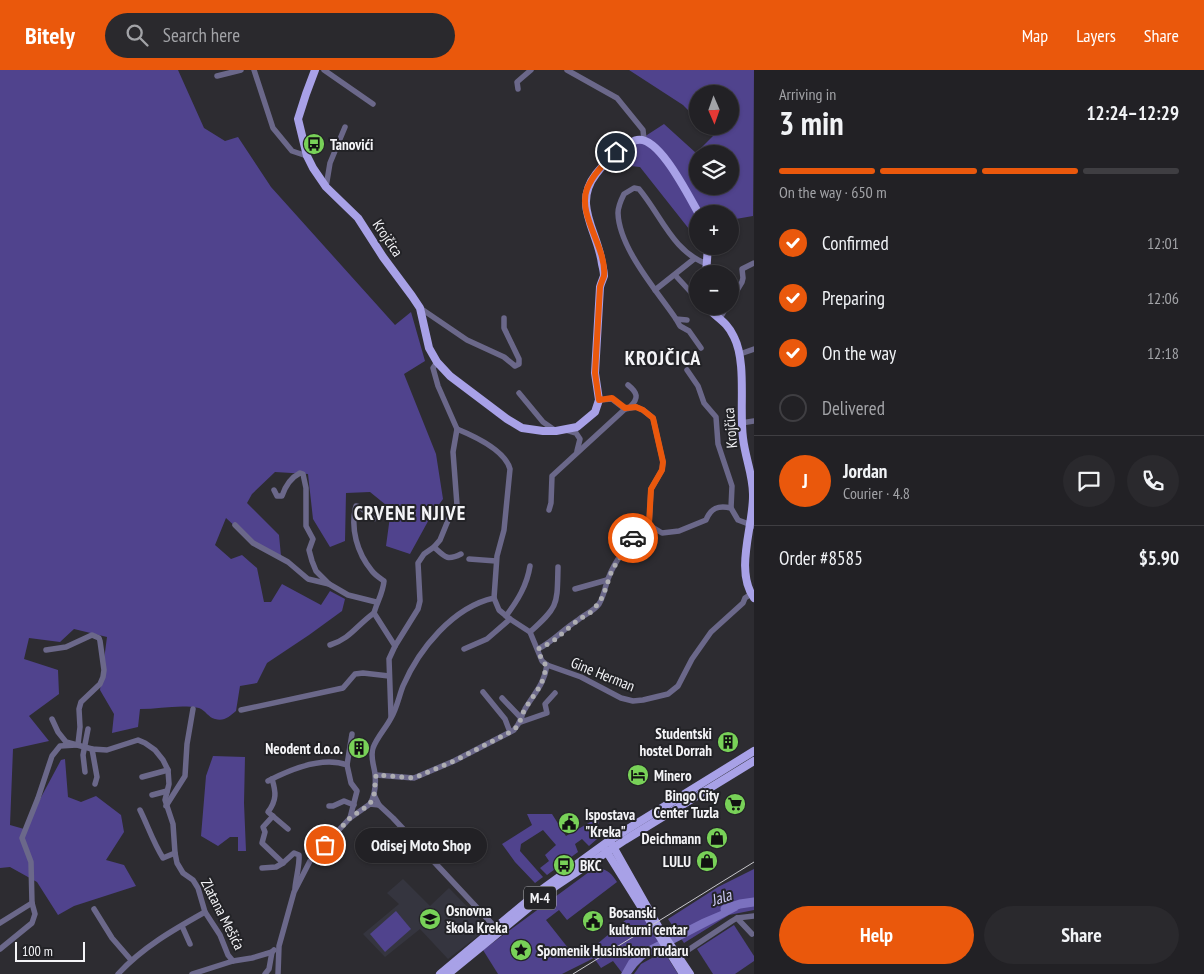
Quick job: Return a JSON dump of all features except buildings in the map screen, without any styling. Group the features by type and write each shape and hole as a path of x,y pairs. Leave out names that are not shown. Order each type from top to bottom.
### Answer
{"main road":[{"name":"Krojčica","path":"315,70 298,119 307,156 312,168 326,188 358,218 383,257 420,308 429,348 437,362 450,376 506,419 522,428 556,431 577,427 595,412 599,400"},
{"path":"599,400 595,373 600,287 604,276 601,253 585,205 586,191 598,172 616,152 637,140 644,140 659,150 670,165 693,205"},
{"path":"707,264 708,255"},
{"name":"Krojčica","path":"716,315 734,338 740,354 742,423 754,495 745,573 750,579 753,596"},
{"name":"M-4","path":"440,974 537,892 754,751"},
{"name":"M-4","path":"448,974 540,898 608,846 754,761"},
{"path":"608,846 683,974"},
{"path":"675,959 690,974"}],"street":[{"path":"217,76 241,70"},
{"path":"254,70 273,128 292,151 307,156"},
{"path":"324,70 373,104"},
{"path":"518,89 517,82 531,70"},
{"path":"567,70 617,98 643,130 644,140"},
{"path":"326,188 330,163 345,127"},
{"path":"701,348 689,331 680,326 626,244 618,214 626,192 634,188 639,189 668,233 694,259 707,264"},
{"path":"655,290 694,259"},
{"path":"739,285 743,278 742,269 754,263"},
{"path":"675,275 689,290"},
{"name":"Krojčica","path":"420,308 467,340 497,353 515,366 519,364 519,359 504,328 504,318"},
{"path":"676,319 687,320"},
{"path":"740,354 754,348"},
{"path":"391,718 389,659 395,646 416,614 420,601 418,563 424,554 440,540 449,518 457,505 453,452 457,429 438,386 434,368 437,362"},
{"path":"687,370 698,386 704,403 716,416 718,444 732,486 731,508 738,520 752,525"},
{"path":"548,510 552,497 552,476 636,402 634,390 628,385"},
{"path":"519,392 543,422 556,431"},
{"path":"599,400 612,398 627,408 643,410 653,418 663,462 662,470 651,489 649,524"},
{"path":"742,423 754,421"},
{"path":"457,429 486,443 509,464 510,482 507,511 496,561 494,598 499,610 530,632 542,661 546,665"},
{"path":"566,430 576,433 580,439 577,453"},
{"path":"274,490 277,496 282,496 287,484 296,475 303,474 306,488 306,526 313,539 309,552 316,571 329,584 348,595 376,602"},
{"path":"330,645 344,640 357,626 374,613 376,602 382,592 384,581 372,572 358,546 354,531 356,506 360,507 374,519"},
{"path":"649,524 662,533 679,531 706,520 714,508 723,506 731,508"},
{"path":"538,649 552,642 578,620 591,612 603,596 612,570 634,537 649,524"},
{"path":"236,525 253,543 288,562 308,579 329,584"},
{"path":"434,547 446,558 452,559 461,554"},
{"path":"469,559 496,561"},
{"path":"464,649 487,639 508,618 521,595 530,566"},
{"path":"530,632 553,610 557,600 558,567"},
{"path":"575,589 607,580"},
{"name":"Gine Herman","path":"376,775 414,778 454,761 510,732 522,720 525,710 545,677 546,665 581,677 621,698 633,701 668,694 678,686 697,651 711,632 743,603 745,598 753,596"},
{"path":"294,892 310,861 350,818 370,804 374,795 376,775 372,760 373,749 391,718 403,686 421,652 451,620 480,602 494,598"},
{"path":"374,613 395,646"},
{"path":"46,650 66,647 92,635 100,640 104,670 103,677 100,684 81,702 78,744"},
{"path":"241,710 343,688 355,674 363,672 389,676"},
{"path":"483,692 504,719 510,732"},
{"name":"Gine Herman","path":"522,720 546,713 545,704 555,693"},
{"path":"502,698 522,720"},
{"path":"166,806 184,776 193,709"},
{"path":"52,719 58,732 66,742 92,749 107,750 138,740 142,741 155,750 168,770 142,777"},
{"path":"85,772 83,755 88,729"},
{"path":"350,818 357,791 351,783 347,765 352,734"},
{"path":"0,949 32,923 35,914 32,903 31,862 22,838 52,756 60,746 78,744"},
{"path":"92,749 97,777 95,784"},
{"path":"288,829 268,812 274,803 276,790 270,780 312,764 339,762 347,765"},
{"name":"Zlatana Mešića","path":"168,770 169,784 166,806 173,824 177,863 183,873 193,880 198,888 205,912 220,935 228,955 233,961"},
{"path":"152,795 167,791"},
{"path":"374,795 379,805 494,927"},
{"path":"329,806 334,806 344,801 354,805"},
{"path":"370,804 379,805"},
{"path":"140,810 154,844 163,858 175,853"},
{"path":"273,816 263,827 265,832 262,843 282,863"},
{"path":"262,868 276,866 294,853 299,855 300,859 297,865 294,892 279,946 278,974"},
{"path":"0,924 32,903"},
{"path":"94,909 112,938 131,960"},
{"path":"118,974 131,960 163,936 205,912"},
{"path":"675,959 737,918 754,916"},
{"path":"737,918 752,934"},
{"path":"182,926 190,944"},
{"path":"265,974 269,969 272,952 279,946"},
{"name":"Zlatana Mešića","path":"192,974 233,961 272,952"}],"shaded area":[{"path":"0,70 178,70 204,128 225,141 238,137 271,187 395,325 411,312 425,361 404,374 436,454 443,499 432,514 410,554 386,546 391,509 370,492 346,493 345,541 330,547 313,519 308,474 275,472 252,494 247,503 279,535 281,556 251,541 226,518 215,545 231,559 242,555 257,568 264,602 271,602 282,584 321,605 330,591 345,599 342,611 267,663 257,683 240,686 236,711 224,719 218,720 199,708 192,707 140,709 138,727 112,733 114,714 100,690 107,637 74,629 60,642 29,638 24,659 58,670 59,694 29,716 49,741 13,749 10,825 24,829 61,760 65,759 68,797 81,802 96,796 121,815 124,832 106,860 124,865 136,886 74,906 58,915 37,882 10,867 0,868"},
{"path":"629,70 754,70 753,216 739,218 739,205 689,205 689,229 640,167 620,165 613,157 664,124 689,147 689,195 739,195 739,145 704,145 714,135 739,135 739,85 689,85 689,111 683,105"},
{"path":"213,756 245,757 246,851 238,851 238,837 230,837 218,846 201,836 206,776"},
{"path":"527,814 552,814 566,836 599,817 597,839 589,846 582,839 575,844 578,852 547,875 540,868 549,861 545,855 556,845 543,830 521,844 520,851 543,877 535,883 515,862 502,844 532,825"},
{"path":"599,868 610,873 617,882 567,920 559,910 546,920 576,958 581,955 583,956 641,907 663,944 626,974 623,974 613,961 601,968 594,958 562,974 498,974 483,950 593,869"},
{"path":"754,869 754,910 729,915 684,943 668,919 718,887"},
{"name":"Osnovna škola Kreka","path":"403,879 430,906 449,888 488,928 448,959 420,929 385,957 363,934 399,904 387,893"},
{"path":"735,905 738,910 644,959 631,974 621,974 629,960 647,947 702,919"},
{"path":"396,911 411,929 385,952 370,934"},
{"path":"734,925 754,956 754,961 735,974 713,974 697,949"},
{"path":"661,953 666,955 678,974 634,974 641,964"}],"waterway":[{"name":"Jala","path":"725,909 754,902"}],"railway":[{"path":"573,974 754,862"}],"way so far":[{"path":"325,845 350,818 370,804 374,795 376,775 414,778 454,761 514,730 521,722 525,710 539,690 545,677 546,665 542,661 538,649 552,642 567,628 591,612 598,604 603,596 612,570 633,538"}],"place":[{"name":"Tanovići","path":"314,144"},
{"name":"Studentski hostel Dorrah","path":"728,742"},
{"name":"Neodent d.o.o.","path":"359,748"},
{"name":"Minero","path":"638,775"},
{"name":"Bingo City Center Tuzla","path":"735,804"},
{"name":"Ispostava \"Kreka\"","path":"569,823"},
{"name":"Deichmann","path":"717,838"},
{"name":"Odisej Moto Shop","path":"325,845"},
{"name":"LULU","path":"707,861"},
{"name":"BKC","path":"564,865"},
{"name":"Osnovna škola Kreka","path":"430,919"},
{"name":"Bosanski kulturni centar","path":"593,921"},
{"name":"Spomenik Husinskom rudaru","path":"521,950"}],"district":[{"name":"KROJČICA","path":"663,358"},
{"name":"CRVENE NJIVE","path":"410,513"}],"route":[{"path":"616,152 593,178 586,191 585,198 590,223 601,253 604,276 600,287 595,373 599,400 612,398 625,408 636,407 653,418 663,462 662,470 651,489 649,524 633,538"}]}
